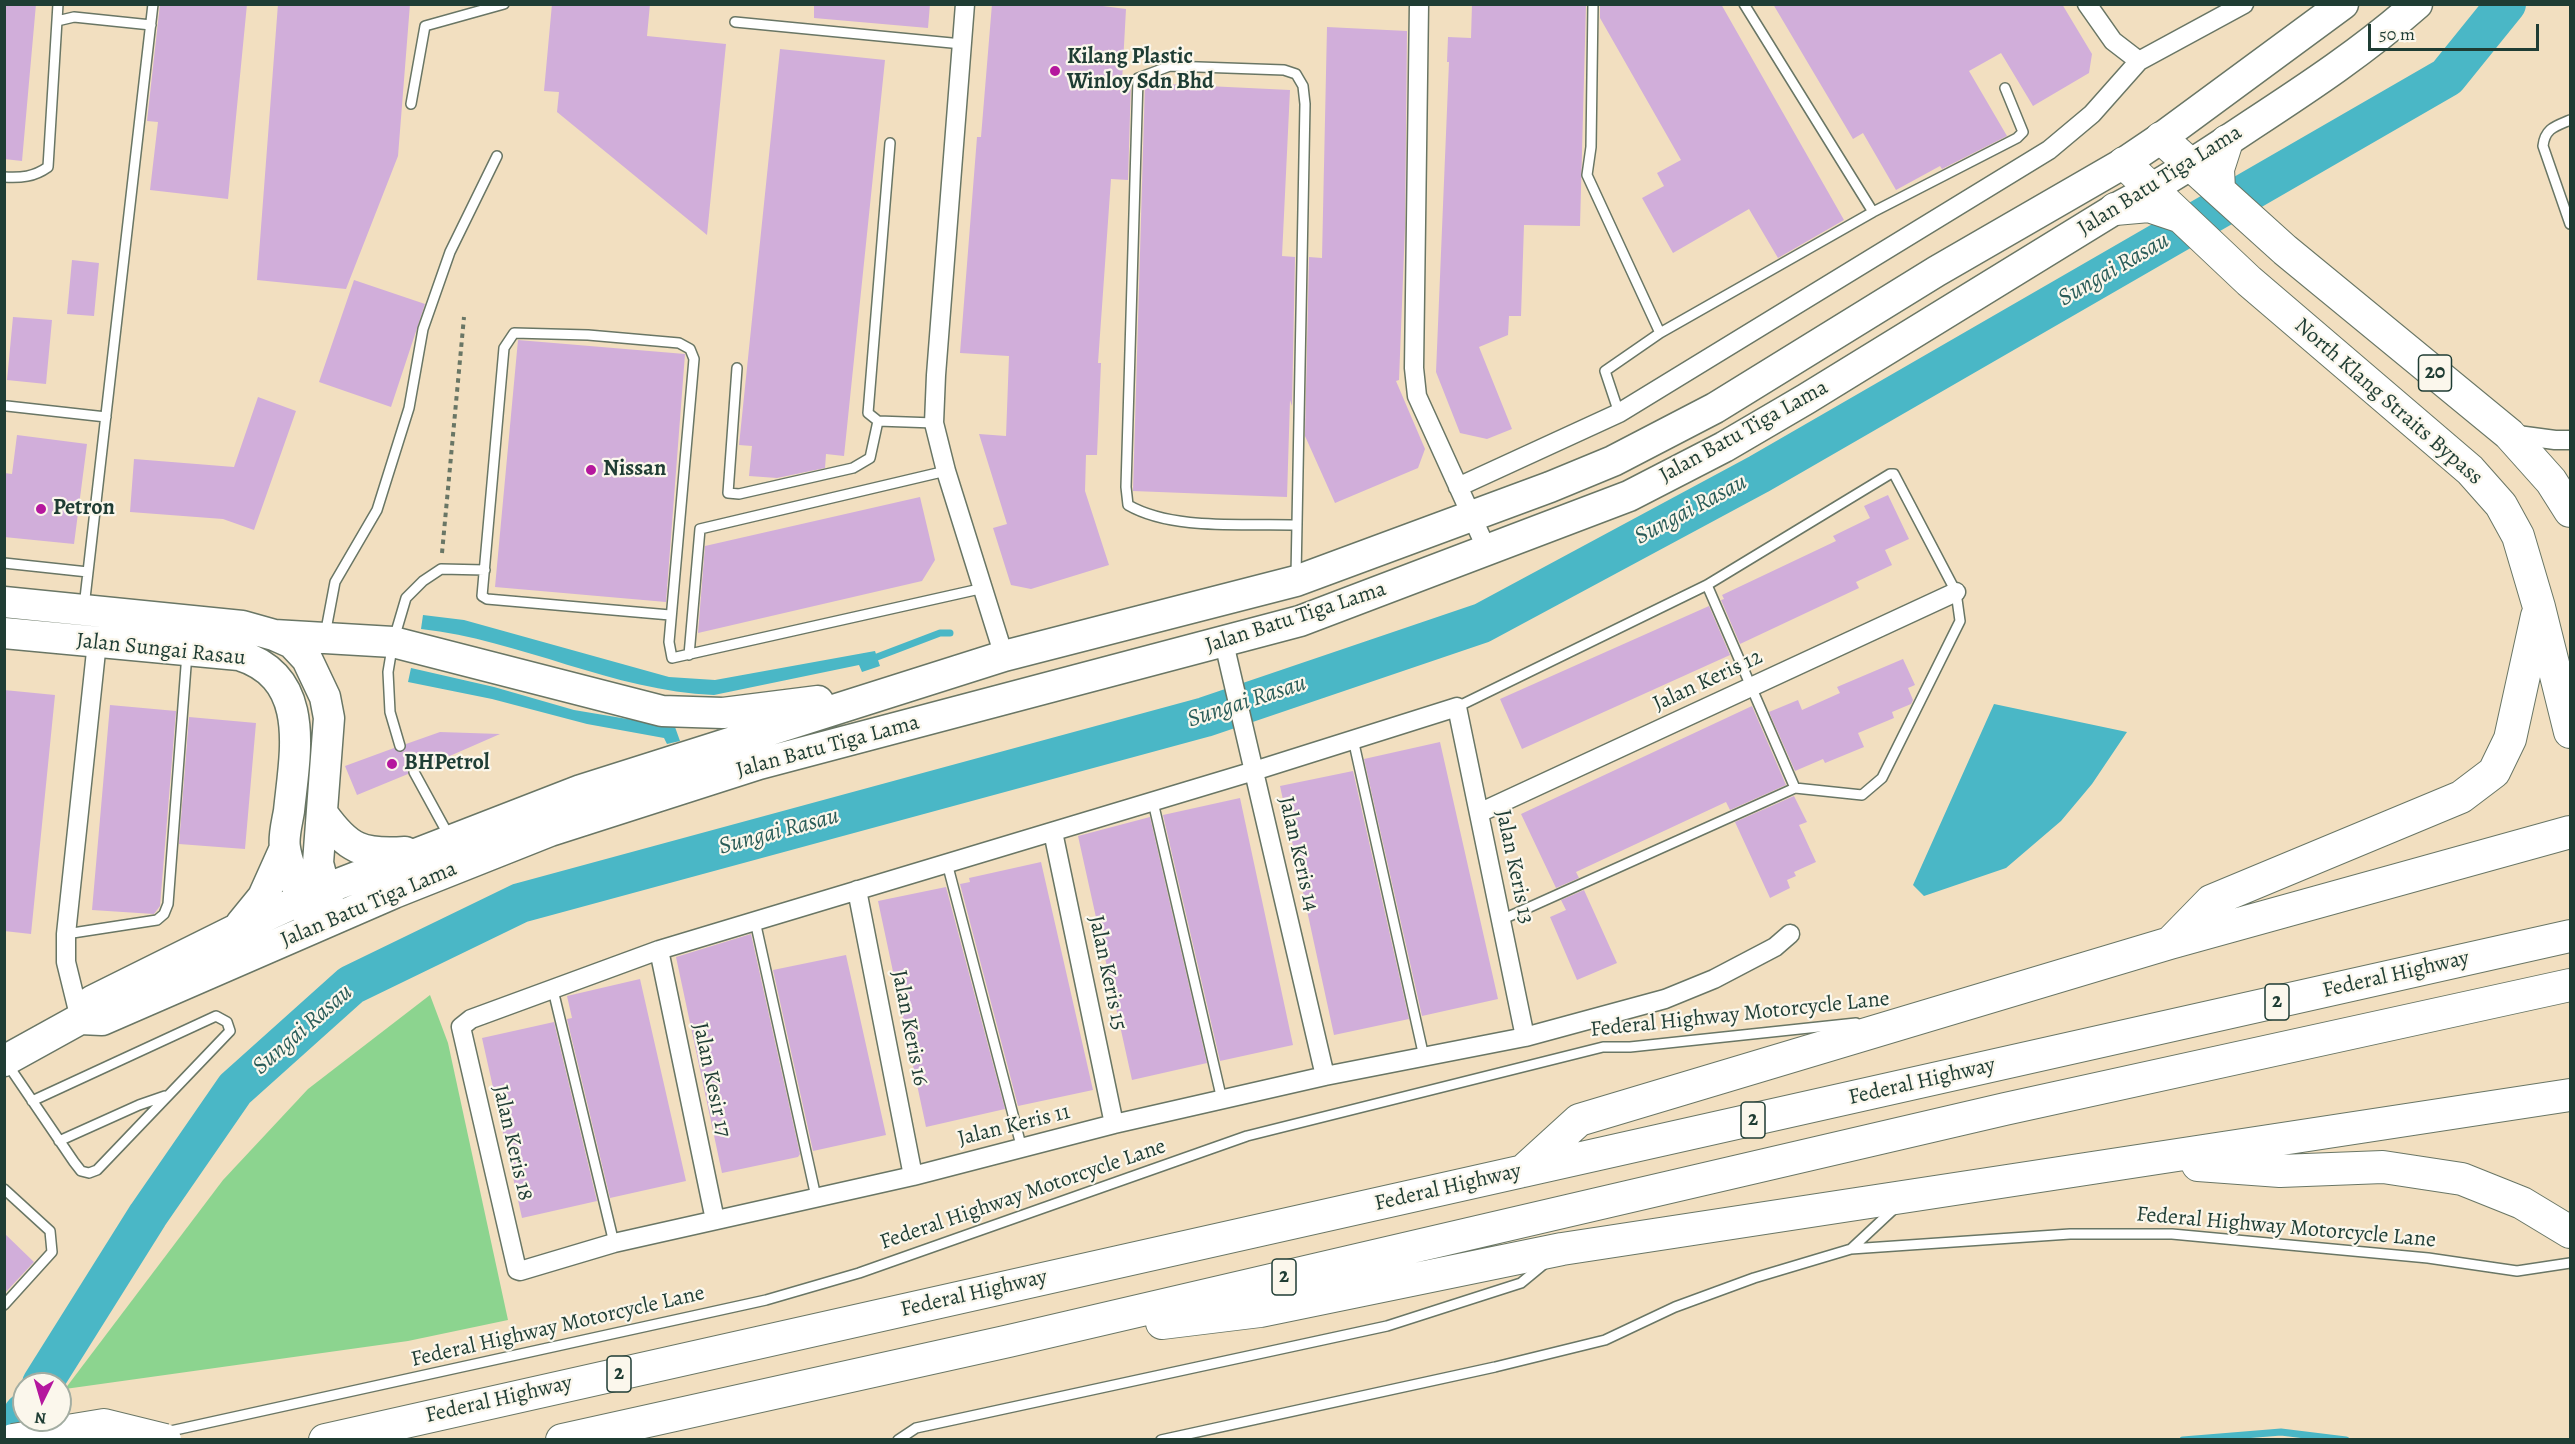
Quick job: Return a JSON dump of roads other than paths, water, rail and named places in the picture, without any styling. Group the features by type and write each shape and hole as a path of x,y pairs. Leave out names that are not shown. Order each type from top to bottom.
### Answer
{"highway":[{"name":"20","path":"2161,138 2213,169 2286,250 2509,434 2551,482 2571,511"},
{"name":"North Klang Straits Bypass","path":"2124,163 2249,281 2470,470 2501,505 2518,536 2571,732"},
{"path":"2115,209 2167,205"},
{"path":"2170,943 2211,901 2461,797 2494,772 2510,739 2539,607"},
{"path":"1522,1172 1578,1120 2170,943 2571,832"},
{"name":"Federal Highway","path":"325,1440 2571,936"},
{"name":"Federal Highway","path":"562,1440 1009,1341 2005,1109 2571,985"},
{"path":"1009,1341 1260,1311 1562,1249 2571,1095"},
{"path":"2138,1161 2280,1171 2383,1167 2462,1179 2522,1203 2571,1232"},
{"path":"13,1440 104,1425 165,1440"}],"main road":[{"name":"Jalan Batu Tiga Lama","path":"4,1061 80,1019 92,1000 237,928 313,895 581,790 1004,656 1296,581 1613,461 1714,408 1937,271 2124,163 2343,4"},
{"name":"Jalan Batu Tiga Lama","path":"2167,205 2332,72 2379,38 2417,4"},
{"name":"Jalan Batu Tiga Lama","path":"80,1019 102,1020 324,924 550,831 759,764 1224,643 1300,621 1488,552 1629,496 1724,447 2115,209"},
{"name":"Jalan Sungai Rasau","path":"4,602 242,626 274,635"},
{"name":"Jalan Sungai Rasau","path":"4,633 239,655 257,661 272,672 287,692 295,716 295,743 285,848"},
{"path":"274,635 393,642 662,711 723,713 890,692"},
{"path":"274,635 292,643 307,659 325,697 329,736 323,814 313,895"},
{"path":"323,814 342,839 363,851 383,854 438,846"},
{"path":"285,848 313,895 324,924"},
{"path":"237,928 263,897 285,848"}],"street":[{"path":"965,4 934,423 946,471 1004,656"},
{"path":"1419,4 1415,377 1417,396 1488,552"},
{"path":"2087,4 2113,41 2139,61"},
{"path":"1458,486 1619,413 2049,150 2092,114 2139,61 2244,4"},
{"path":"2509,434 2571,440"},
{"name":"Jalan Keris 12","path":"1479,813 1956,592"},
{"path":"80,1019 66,962 66,934 97,642"},
{"name":"Jalan Keris 14","path":"1224,643 1324,1076"},
{"path":"553,990 660,950 1153,802 1456,706"},
{"name":"Jalan Keris 13","path":"1456,706 1525,1037"},
{"name":"Jalan Keris 15","path":"1053,832 1114,1124"},
{"name":"Jalan Keris 16","path":"857,890 914,1176"},
{"name":"Jalan Keris 11","path":"517,1270 614,1243 914,1176 1114,1124 1324,1076 1525,1037 1665,999 1714,980 1775,947 1790,934"},
{"name":"Jalan Kesir 17","path":"660,950 715,1220"},
{"name":"Jalan Keris 18","path":"517,1270 461,1027 471,1018 553,990"}],"lane":[{"path":"4,177 21,178 39,174 48,167 57,4"},
{"path":"83,610 153,4"},
{"path":"411,104 425,26 504,4"},
{"path":"1593,4 1591,147 1587,175 1660,333"},
{"path":"1744,4 1873,212"},
{"path":"57,21 74,17 151,25"},
{"path":"735,22 962,44"},
{"path":"1296,581 1305,104 1303,86 1296,74 1284,70 1170,66 1138,78 1125,487 1128,505 1166,521 1297,525"},
{"path":"1619,413 1605,371 1660,333 1873,212 2017,138 2023,132 2005,88"},
{"path":"2571,120 2550,128 2544,136 2543,146 2571,224"},
{"path":"890,143 868,413 878,421 934,423"},
{"path":"325,637 334,582 377,510 409,408 423,329 450,252 496,156"},
{"path":"670,615 487,599 482,596 504,348 507,340 514,333 588,335 679,343 690,349 694,359 670,615 669,642 672,658 984,588"},
{"path":"737,368 728,493 738,494 853,468 870,459 878,421"},
{"path":"7,406 106,417"},
{"path":"689,655 700,530 946,471"},
{"path":"1456,706 1707,585 1886,476 1894,474 1956,592 1960,621 1882,778 1862,795 1795,788 1501,920"},
{"path":"4,563 87,572"},
{"path":"400,746 388,696 393,642 406,598 423,581 441,569 485,570"},
{"path":"1707,585 1795,788"},
{"path":"66,934 157,920 164,914 168,904 187,650"},
{"path":"1353,740 1424,1057"},
{"path":"414,772 438,846"},
{"path":"1153,802 1222,1100"},
{"path":"947,863 1022,1149"},
{"path":"755,921 816,1197"},
{"path":"553,990 614,1243"},
{"name":"Federal Highway Motorcycle Lane","path":"1873,1021 1931,1015"},
{"path":"4,1061 59,1141 81,1171 89,1173 97,1170 230,1031 223,1018 216,1016 32,1101"},
{"name":"Federal Highway Motorcycle Lane","path":"131,1440 766,1300 859,1273 1247,1136 1428,1089 1603,1047 1630,1047 1861,1022"},
{"path":"59,1141 139,1105 168,1095"},
{"path":"4,1189 50,1231 52,1252 4,1305"},
{"path":"1851,1250 1906,1197"},
{"name":"Federal Highway Motorcycle Lane","path":"1161,1440 1495,1367 1605,1340 1675,1307 1754,1278 1851,1250 2070,1234 2172,1234 2428,1258 2517,1271 2571,1263"},
{"path":"897,1440 916,1428 1387,1326 1521,1283 1562,1249"}],"water":[{"path":"423,615 464,620 669,677 715,680 875,651 880,666 862,672 859,665 714,695 677,691 640,685 495,643 421,629"},
{"path":"411,668 494,687 574,710 675,727 680,741 667,744 664,738 587,724 492,699 408,682"},
{"path":"1994,704 2127,732 2092,784 2061,821 2006,868 1924,896 1913,885"}],"waterway":[{"name":"Sungai Rasau","path":"50,1372 148,1215 235,1089 351,985 520,903 1205,717 1482,623 1759,474 2447,77 2506,4"},
{"path":"877,657 940,633 950,633"},
{"name":"Sungai Rasau","path":"7,1440 12,1432"},
{"path":"2183,1440 2281,1432 2346,1440"}],"place":[{"name":"Kilang Plastic Winloy Sdn Bhd","path":"1055,71"},
{"name":"Nissan","path":"591,470"},
{"name":"Petron","path":"41,509"},
{"name":"BHPetrol","path":"392,764"}]}
